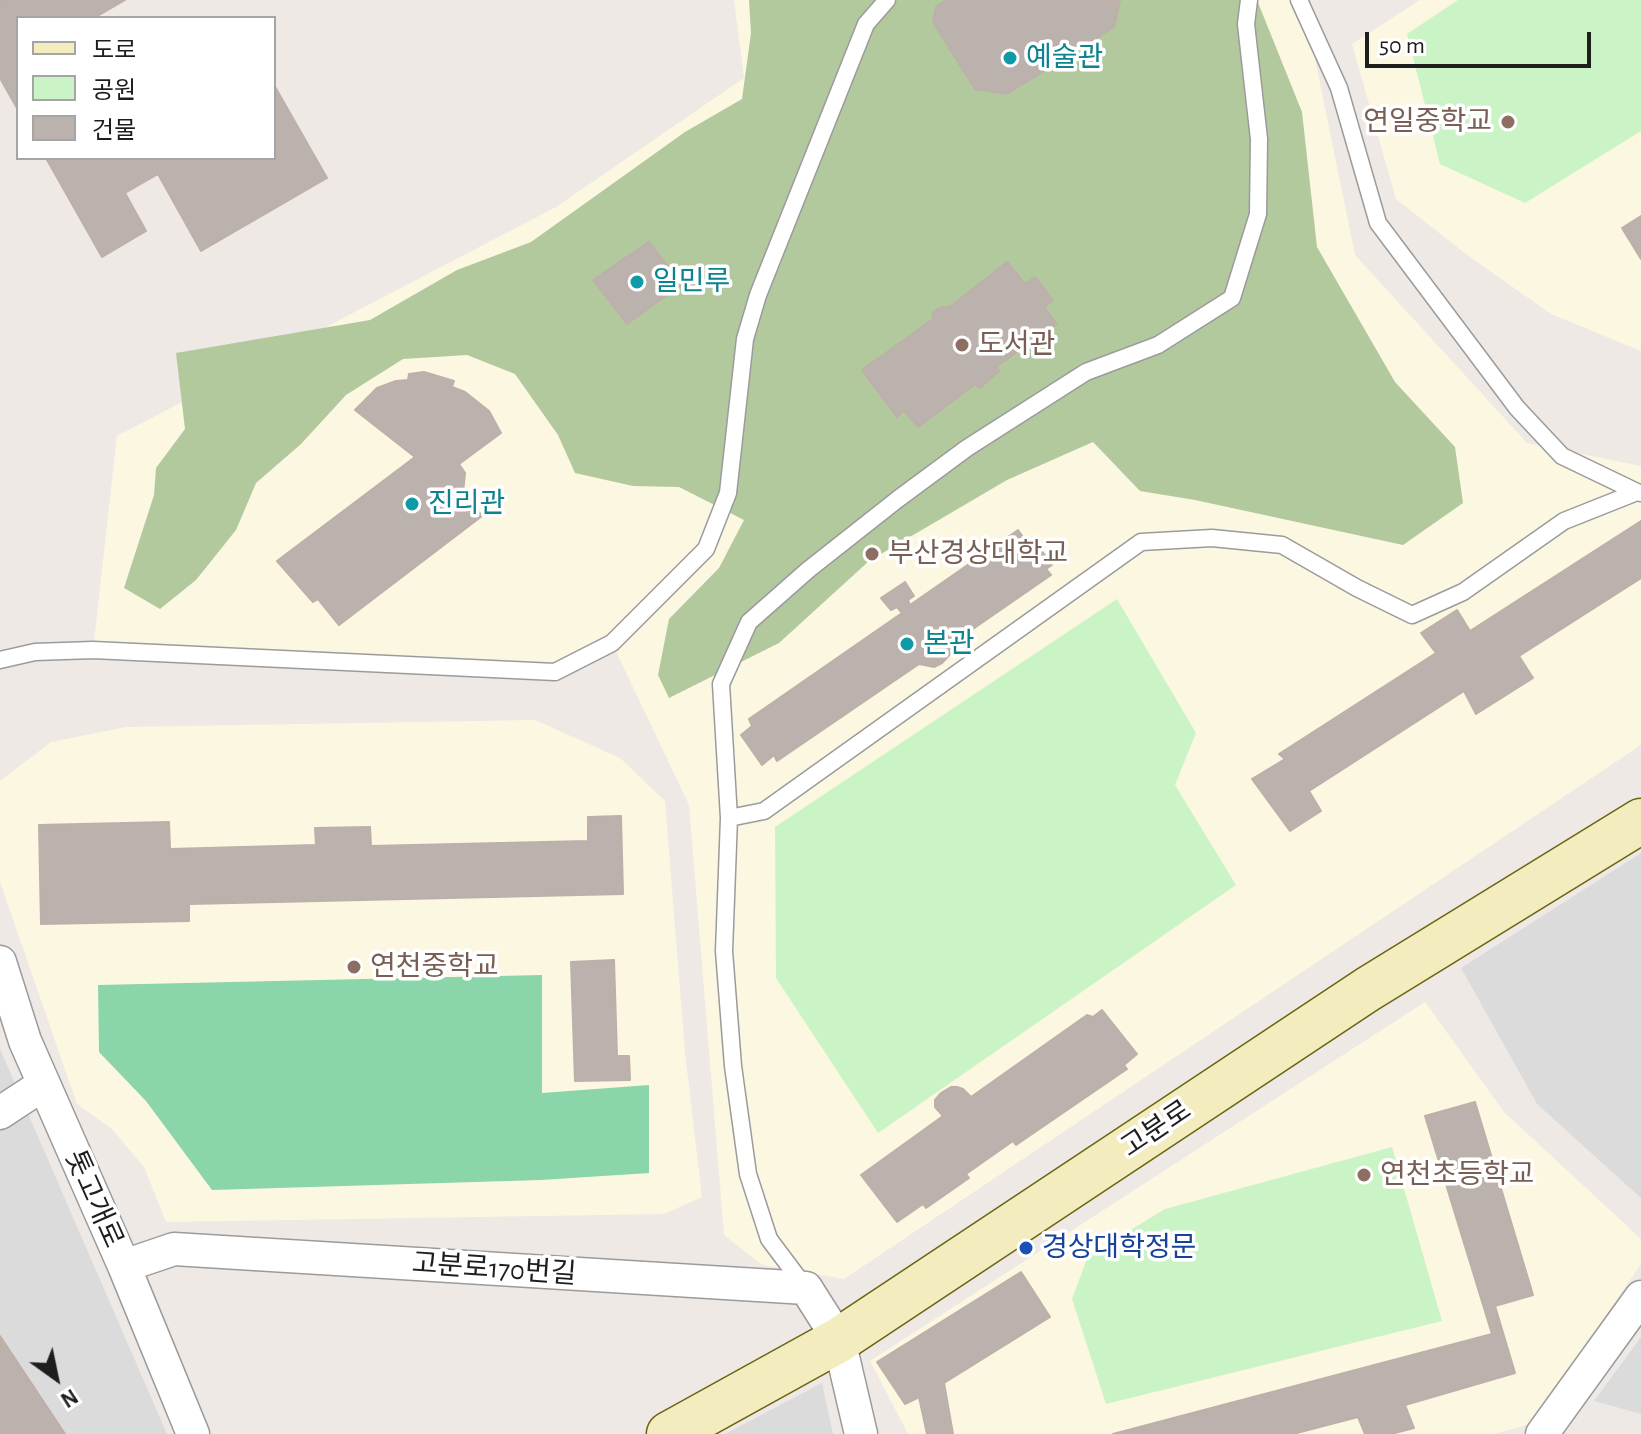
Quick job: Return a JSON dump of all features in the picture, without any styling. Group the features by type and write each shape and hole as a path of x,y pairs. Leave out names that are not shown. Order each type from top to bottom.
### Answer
{"main road":[{"name":"고분로","path":"669,1434 839,1340 1368,989 1641,821"}],"street":[{"name":"톳고개로","path":"0,962 25,1041 124,1266 193,1434"},
{"path":"0,1113 44,1084"},
{"name":"고분로170번길","path":"124,1266 174,1249 806,1288"},
{"path":"806,1288 839,1340 861,1434"},
{"path":"1542,1434 1641,1297"}],"lane":[{"path":"0,660 35,652 93,650 555,672 612,643 706,549 728,493 745,339 758,295 866,24 887,0"},
{"path":"806,1288 769,1239 748,1174 733,1066 724,951 729,818 721,684 749,622 875,517 967,448 1086,372 1158,345 1232,298 1258,214 1259,139 1246,24 1249,0"},
{"path":"1299,0 1339,88 1378,223 1517,408 1562,456 1639,492"},
{"path":"729,818 764,811 1141,542 1212,538 1282,545 1412,615 1463,592 1564,521 1639,492"}],"shaded area":[{"name":"부산경상대학교","path":"734,0 1303,0 1355,255 1527,443 1641,466 1641,745 844,1279 762,1265 724,1235 689,805 612,643 555,672 93,650 117,436 556,207 744,78"},
{"name":"연일중학교","path":"1420,0 1641,0 1641,351 1551,314 1466,254 1396,199 1352,44"},
{"name":"연천중학교","path":"535,720 620,758 665,801 685,1053 702,1197 664,1214 166,1222 144,1167 111,1128 77,1104 0,882 0,781 51,742 126,727"},
{"path":"1641,853 1641,1198 1537,1104 1461,968"},
{"name":"연천초등학교","path":"1425,1002 1504,1112 1641,1239 1641,1264 1531,1424 1494,1434 908,1434 870,1361"},
{"path":"0,1049 167,1434 0,1434"},
{"path":"1641,1337 1641,1414 1594,1401"},
{"path":"822,1383 833,1434 725,1434"}],"green space":[{"path":"749,0 1257,0 1302,112 1317,247 1395,382 1455,447 1463,503 1403,545 1140,491 1093,442 1007,480 869,561 779,643 669,698 658,675 669,619 719,568 744,520 679,487 633,486 575,473 558,435 515,374 467,355 403,359 346,395 301,444 256,483 236,530 196,580 160,609 124,588 154,495 156,468 185,429 176,353 370,320 457,270 531,242 685,132 742,99 751,33"},
{"path":"1458,0 1641,0 1641,131 1525,203 1440,164 1407,34"},
{"path":"1117,599 1196,733 1175,785 1236,885 878,1133 776,978 775,827"},
{"path":"542,975 542,1093 649,1085 649,1173 541,1180 212,1190 146,1101 99,1052 98,985"},
{"path":"1392,1147 1442,1321 1106,1404 1072,1299 1088,1256 1165,1209"}],"building":[{"path":"0,0 125,0 97,16 16,16 16,106 0,78"},
{"name":"예술관","path":"946,0 1120,0 1114,27 1007,94 975,89 933,22 936,7"},
{"path":"276,89 327,178 201,251 158,174 125,193 146,231 102,257 47,160 276,160"},
{"path":"1641,216 1641,259 1622,228"},
{"name":"일민루","path":"649,242 682,284 627,324 593,280"},
{"name":"도서관","path":"1007,262 1025,284 1035,277 1053,300 1044,307 1057,324 997,366 999,371 980,388 975,384 918,427 904,410 897,417 862,370 932,320 933,312 950,307"},
{"name":"진리관","path":"424,372 454,381 452,387 465,392 489,411 501,433 459,464 465,473 463,493 482,516 339,625 318,599 313,602 277,561 415,457 355,410 377,388 408,380 409,374"},
{"path":"1641,521 1641,578 1519,656 1533,678 1476,714 1464,691 1309,791 1321,811 1290,831 1252,779 1285,759 1279,754 1436,653 1421,633 1457,610 1470,631"},
{"name":"본관","path":"1018,530 1033,551 1039,547 1052,565 1046,569 1051,575 957,640 955,649 942,663 934,667 919,664 777,761 774,755 762,765 741,735 752,726 749,719 902,613 897,607 891,610 881,598 905,582 914,596 908,600 910,605"},
{"path":"621,816 623,894 189,904 189,921 41,924 39,825 169,822 170,849 316,845 315,828 370,827 371,846 588,841 588,817"},
{"path":"614,960 617,1056 629,1056 630,1080 575,1081 571,962"},
{"path":"1102,1010 1137,1054 1124,1065 1127,1069 1016,1145 1013,1141 966,1174 969,1178 926,1208 923,1204 897,1222 861,1175 943,1116 935,1107 935,1100 941,1093 957,1087 971,1097 1087,1015 1093,1017"},
{"path":"1475,1102 1533,1295 1495,1306 1515,1373 1405,1405 1414,1428 1391,1434 1365,1434 1358,1417 1293,1434 1113,1434 1492,1334 1425,1116"},
{"path":"1021,1272 1050,1317 944,1383 953,1434 927,1434 919,1397 905,1404 877,1362"},
{"path":"0,1336 65,1434 0,1434"}],"place":[{"name":"예술관","path":"1010,58"},
{"name":"연일중학교","path":"1508,122"},
{"name":"일민루","path":"637,282"},
{"name":"도서관","path":"962,345"},
{"name":"진리관","path":"412,504"},
{"name":"부산경상대학교","path":"872,554"},
{"name":"본관","path":"907,644"},
{"name":"연천중학교","path":"354,967"},
{"name":"연천초등학교","path":"1364,1175"},
{"name":"경상대학정문","path":"1026,1248"}]}
